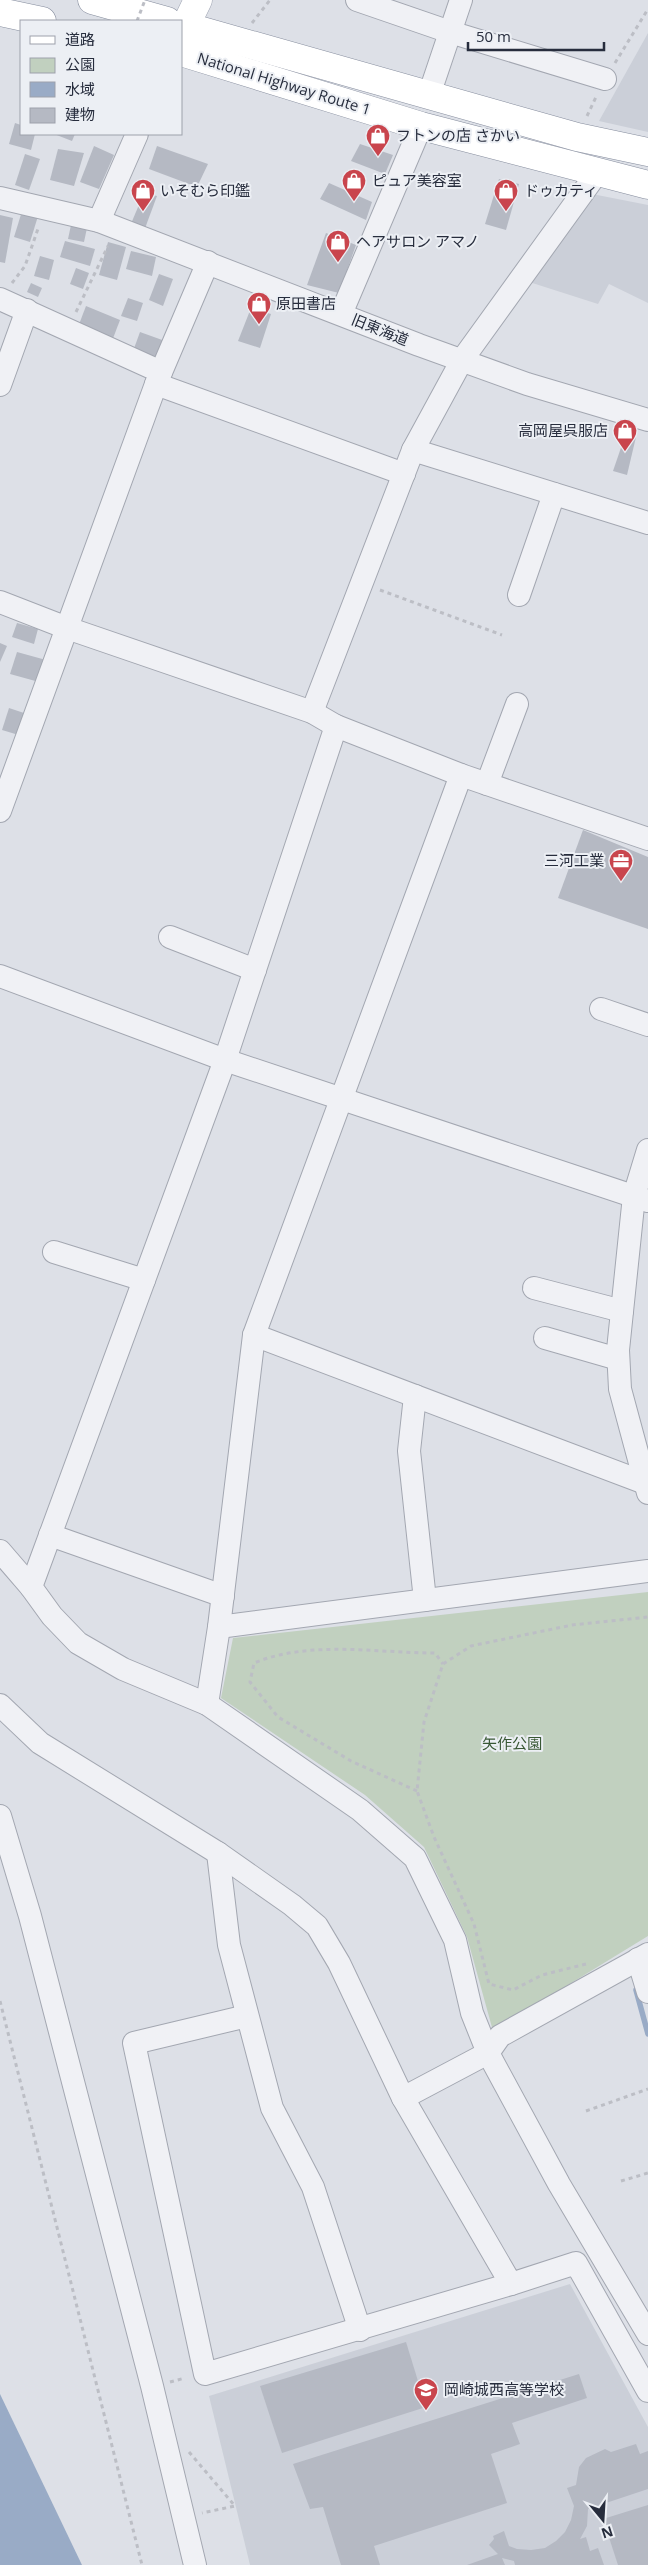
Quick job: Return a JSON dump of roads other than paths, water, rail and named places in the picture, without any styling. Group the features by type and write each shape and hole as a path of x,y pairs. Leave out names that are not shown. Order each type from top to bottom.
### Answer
{"main road":[{"name":"National Highway Route 1","path":"92,0 146,20"},
{"path":"182,27 198,0"},
{"path":"0,12 37,20"},
{"name":"National Highway Route 1","path":"182,33 430,95 577,136 648,152"},
{"name":"National Highway Route 1","path":"182,33 421,126 648,185"}],"street":[{"path":"357,0 450,32 605,79"},
{"path":"430,95 461,0"},
{"path":"341,314 421,126"},
{"path":"107,224 137,135"},
{"path":"312,712 364,583 413,450 462,360 597,173"},
{"name":"旧東海道","path":"0,198 46,207 107,224 526,384 648,420"},
{"path":"0,811 158,378 208,262"},
{"path":"3,294 28,310 68,329 158,378 404,474"},
{"path":"0,385 28,310"},
{"path":"413,450 648,523"},
{"path":"518,595 554,494"},
{"path":"0,602 67,628 312,712 336,726 461,775 648,838"},
{"path":"487,784 517,704"},
{"path":"31,1586 225,1060 336,726"},
{"path":"207,1704 223,1596 254,1335 461,775"},
{"path":"170,937 255,970"},
{"path":"0,976 225,1060 641,1199"},
{"path":"601,1009 648,1025"},
{"path":"647,1488 620,1389 618,1359 622,1310 648,1150"},
{"path":"54,1252 144,1280"},
{"path":"534,1288 622,1310"},
{"path":"254,1335 415,1396 647,1488"},
{"path":"545,1338 618,1359"},
{"path":"415,1396 409,1451 425,1600"},
{"path":"50,1535 223,1596"},
{"path":"0,1551 31,1586 52,1616 78,1643 122,1669 207,1704 360,1810 416,1858 455,1940 472,2013 488,2053 559,2184 648,2334"},
{"path":"219,1627 648,1571"},
{"path":"0,1705 40,1744 109,1784 218,1853 292,1905 317,1926 339,1963 403,2098 511,2284"},
{"path":"0,1816 28,1908 152,2386 195,2565"},
{"path":"218,1853 228,1945 272,2108 313,2187 360,2330"},
{"path":"403,2098 488,2053 500,2036 643,1957 648,1992"},
{"path":"248,2016 134,2043 205,2374 360,2330 576,2263 648,2391"}],"water":[{"path":"0,2394 82,2565 0,2565"}],"waterway":[{"path":"636,1990 648,2034"}],"place":[{"name":"フトンの店 さかい","path":"378,157"},
{"name":"ピュア美容室","path":"354,202"},
{"name":"いそむら印鑑","path":"143,212"},
{"name":"ドゥカティ","path":"506,212"},
{"name":"ヘアサロン アマノ","path":"338,263"},
{"name":"原田書店","path":"259,325"},
{"name":"高岡屋呉服店","path":"625,452"},
{"name":"三河工業","path":"621,882"},
{"name":"岡崎城西高等学校","path":"426,2411"}],"park label":[{"name":"矢作公園","path":"512,1744"}]}
